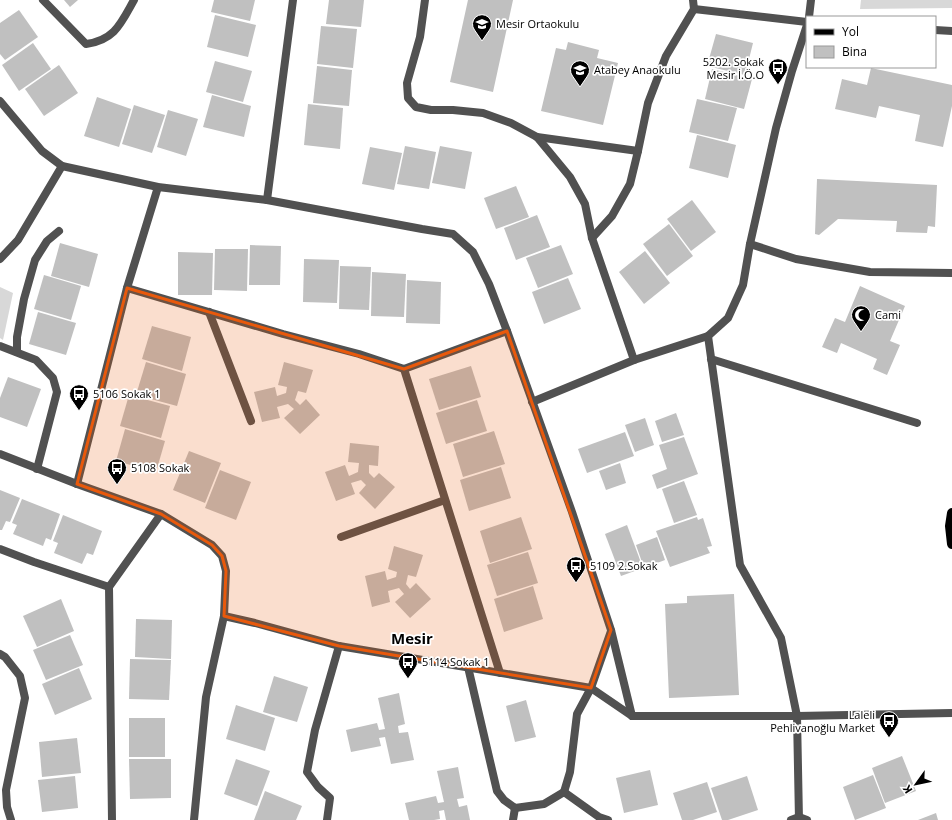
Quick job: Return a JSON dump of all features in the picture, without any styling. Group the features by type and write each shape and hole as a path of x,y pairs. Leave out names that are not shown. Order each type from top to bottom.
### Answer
{"main road":[{"path":"952,513 950,526 952,544"}],"street":[{"path":"43,0 86,44 97,43 110,36 121,24 134,0"},
{"path":"266,200 293,0"},
{"path":"425,0 420,37 407,84 408,98 416,107 431,110 453,110 483,113 511,124 537,137 638,151"},
{"path":"592,238 612,216 630,184 648,103 666,56 694,9 693,0"},
{"path":"809,16 811,0"},
{"path":"694,9 806,24"},
{"path":"532,402 634,360 708,336 728,318 743,284 750,244 776,128 806,27"},
{"path":"936,30 952,31"},
{"path":"0,101 42,151 62,166 158,187 266,200 453,234 473,252 489,284 507,330 572,512 611,630 632,716"},
{"path":"537,137 570,177 585,204 592,238 634,360"},
{"path":"0,259 18,240 62,166"},
{"path":"77,484 127,288 158,187"},
{"path":"17,352 17,337 24,299 34,260 47,241 59,231"},
{"path":"750,244 796,259 870,272 952,273"},
{"path":"127,288 283,334 358,354 404,369 507,330"},
{"path":"209,312 251,421"},
{"path":"708,336 710,359 740,565 781,638 797,716 799,819"},
{"path":"0,346 36,360 53,378 57,392 37,469"},
{"path":"710,359 917,423"},
{"path":"404,369 500,673"},
{"path":"0,454 77,484 161,514 212,545 222,556 226,571 224,616 206,697 194,820"},
{"path":"341,537 445,500"},
{"path":"112,820 109,587 161,514"},
{"path":"0,549 109,587"},
{"path":"224,616 339,646 591,688 632,716 797,716 952,713"},
{"path":"468,667 497,790 504,800 515,808 544,804 564,792 570,772 577,714 591,688 611,630"},
{"path":"327,820 330,798 318,787 307,772 315,730 339,646"},
{"path":"0,654 5,657 20,676 25,698 3,790 11,820"},
{"path":"564,792 599,817 608,820"},
{"path":"513,820 515,808"}],"highlighted area":[{"path":"127,288 404,369 507,331 611,630 591,688 339,646 224,616 226,571 222,556 212,545 161,514 77,484"}],"shaded area":[{"path":"861,0 952,0 952,8 860,9"},
{"path":"0,287 13,293 3,340 0,338"}],"building":[{"path":"64,0 78,0 70,7"},
{"path":"214,0 255,0 250,21 211,12"},
{"path":"329,0 364,0 361,27 326,24"},
{"name":"Mesir Ortaokulu","path":"468,0 513,0 493,92 450,82"},
{"path":"19,10 38,37 5,60 0,54 0,23"},
{"path":"215,15 256,25 248,57 207,47"},
{"path":"321,26 357,29 353,68 317,64"},
{"path":"716,34 753,43 745,75 707,66"},
{"name":"Atabey Anaokulu","path":"568,42 599,50 597,58 618,63 603,125 541,111 556,48 566,50"},
{"path":"33,43 51,69 19,91 2,65"},
{"path":"215,61 252,71 243,102 206,92"},
{"path":"59,65 78,93 44,116 25,89"},
{"path":"317,66 352,70 349,106 313,103"},
{"path":"871,68 952,85 952,106 943,147 915,141 920,115 879,106 876,118 835,109 842,79 867,85"},
{"path":"712,69 752,79 744,109 705,99"},
{"path":"212,95 251,106 244,137 203,127"},
{"path":"97,97 131,109 119,147 84,136"},
{"path":"697,99 737,108 728,141 689,132"},
{"path":"308,104 343,108 340,149 304,145"},
{"path":"134,105 165,115 152,153 122,144"},
{"path":"168,110 198,119 186,156 157,147"},
{"path":"697,135 736,145 728,178 689,168"},
{"path":"405,146 436,152 429,189 397,184"},
{"path":"440,146 472,152 465,189 432,183"},
{"path":"370,147 402,153 394,190 362,184"},
{"path":"817,179 937,185 935,227 928,226 927,233 896,232 897,221 838,219 819,235 815,234"},
{"path":"516,186 529,217 496,229 484,198"},
{"path":"692,200 716,232 691,251 667,219"},
{"path":"537,215 550,247 516,260 504,228"},
{"path":"669,224 693,256 667,276 643,244"},
{"path":"60,243 98,254 89,287 51,276"},
{"path":"250,245 281,246 280,285 249,285"},
{"path":"561,245 573,274 538,288 526,258"},
{"path":"215,249 248,249 247,291 214,290"},
{"path":"645,251 670,283 644,304 619,272"},
{"path":"178,252 213,253 212,295 178,295"},
{"path":"304,259 339,260 337,303 303,302"},
{"path":"340,266 371,267 369,310 339,309"},
{"path":"372,272 406,274 404,317 371,316"},
{"path":"44,275 81,286 71,320 34,309"},
{"path":"568,278 581,309 544,324 532,292"},
{"path":"407,280 441,282 440,324 406,323"},
{"name":"Cami","path":"860,286 905,306 890,341 900,345 887,375 873,369 877,359 841,343 837,353 822,347 835,318 845,322"},
{"path":"38,312 76,323 66,355 29,344"},
{"path":"152,326 191,337 182,371 142,359"},
{"path":"146,362 186,374 177,406 136,395"},
{"path":"284,362 313,370 306,393 298,391 295,400 300,405 306,399 320,415 300,434 284,418 294,409 288,404 277,407 280,418 262,422 254,392 275,387 277,396 286,393 287,387 278,385"},
{"path":"471,366 481,397 439,410 429,379"},
{"path":"8,377 41,389 27,427 0,417 0,398"},
{"path":"129,395 170,406 161,438 120,426"},
{"path":"477,400 487,431 446,444 436,413"},
{"path":"676,413 684,435 662,442 655,421"},
{"path":"645,418 654,445 635,452 625,425"},
{"path":"125,429 165,441 156,472 116,461"},
{"path":"494,431 505,464 463,477 453,444"},
{"path":"625,432 634,456 587,473 578,449"},
{"path":"684,437 698,474 657,489 652,475 667,469 659,445"},
{"path":"350,443 379,446 378,466 369,465 369,473 374,478 379,473 395,487 375,509 359,493 366,485 361,480 351,483 355,494 336,501 325,472 345,465 349,476 358,472 359,463 348,462"},
{"path":"189,451 221,463 205,503 173,490"},
{"path":"620,463 626,483 606,490 599,471"},
{"path":"501,467 511,498 469,511 460,480"},
{"path":"220,470 251,482 236,520 205,508"},
{"path":"684,481 697,515 674,523 662,489"},
{"path":"0,490 20,498 10,522 6,521 2,530 0,530"},
{"path":"22,499 60,514 51,540 46,538 43,546 13,534 17,525 12,523"},
{"path":"63,515 102,531 93,555 87,553 82,564 54,553 58,543 53,541"},
{"path":"521,517 532,549 490,563 480,531"},
{"path":"697,517 698,520 703,518 712,546 707,547 710,553 670,567 656,531"},
{"path":"627,525 643,568 621,576 605,534"},
{"path":"657,537 665,560 644,568 636,545"},
{"path":"394,546 423,555 416,577 408,575 406,584 410,589 416,583 431,599 410,618 395,602 404,594 399,588 388,591 390,602 372,607 365,576 385,571 387,580 396,577 397,572 388,569"},
{"path":"528,552 538,583 497,596 487,565"},
{"path":"533,586 543,619 504,632 494,599"},
{"path":"734,594 739,695 669,698 665,604 687,603 687,596"},
{"path":"61,599 74,631 37,647 23,616"},
{"path":"136,619 172,620 171,659 135,657"},
{"path":"70,635 83,665 46,680 33,650"},
{"path":"130,659 171,660 169,700 129,699"},
{"path":"79,668 92,699 55,715 42,684"},
{"path":"274,676 308,687 297,722 263,712"},
{"path":"399,693 405,724 398,726 399,733 408,732 414,760 391,764 385,737 379,738 381,746 351,752 346,730 377,723 379,730 385,729 378,698"},
{"path":"526,700 536,737 515,742 506,706"},
{"path":"236,705 275,718 265,751 226,739"},
{"path":"129,718 165,718 165,757 129,757"},
{"path":"77,738 81,773 42,777 39,742"},
{"path":"902,756 916,791 885,803 872,768"},
{"path":"129,759 171,759 171,798 130,799"},
{"path":"236,759 270,771 257,806 224,794"},
{"path":"458,767 464,798 457,799 459,807 467,805 470,820 446,820 444,810 439,811 440,819 409,820 405,803 436,796 438,803 444,802 437,771"},
{"path":"650,770 658,805 624,813 616,778"},
{"path":"873,775 886,808 855,820 843,787"},
{"path":"75,776 78,808 42,812 38,780"},
{"path":"747,776 758,810 728,820 722,820 711,788"},
{"path":"707,782 717,812 693,820 682,820 673,793"},
{"path":"265,791 302,806 296,820 254,820"},
{"path":"936,813 938,820 918,820"}],"place":[{"name":"Mesir Ortaokulu","path":"482,41"},
{"name":"5202. Sokak Mesir İ.Ö.O","path":"778,85"},
{"name":"Atabey Anaokulu","path":"580,87"},
{"name":"Cami","path":"861,332"},
{"name":"5106 Sokak 1","path":"79,411"},
{"name":"5108 Sokak","path":"117,485"},
{"name":"5109 2.Sokak","path":"576,583"},
{"name":"5114 Sokak 1","path":"408,679"},
{"name":"Laleli Pehlivanoğlu Market","path":"889,738"}],"district":[{"name":"Mesir","path":"412,639"}]}
